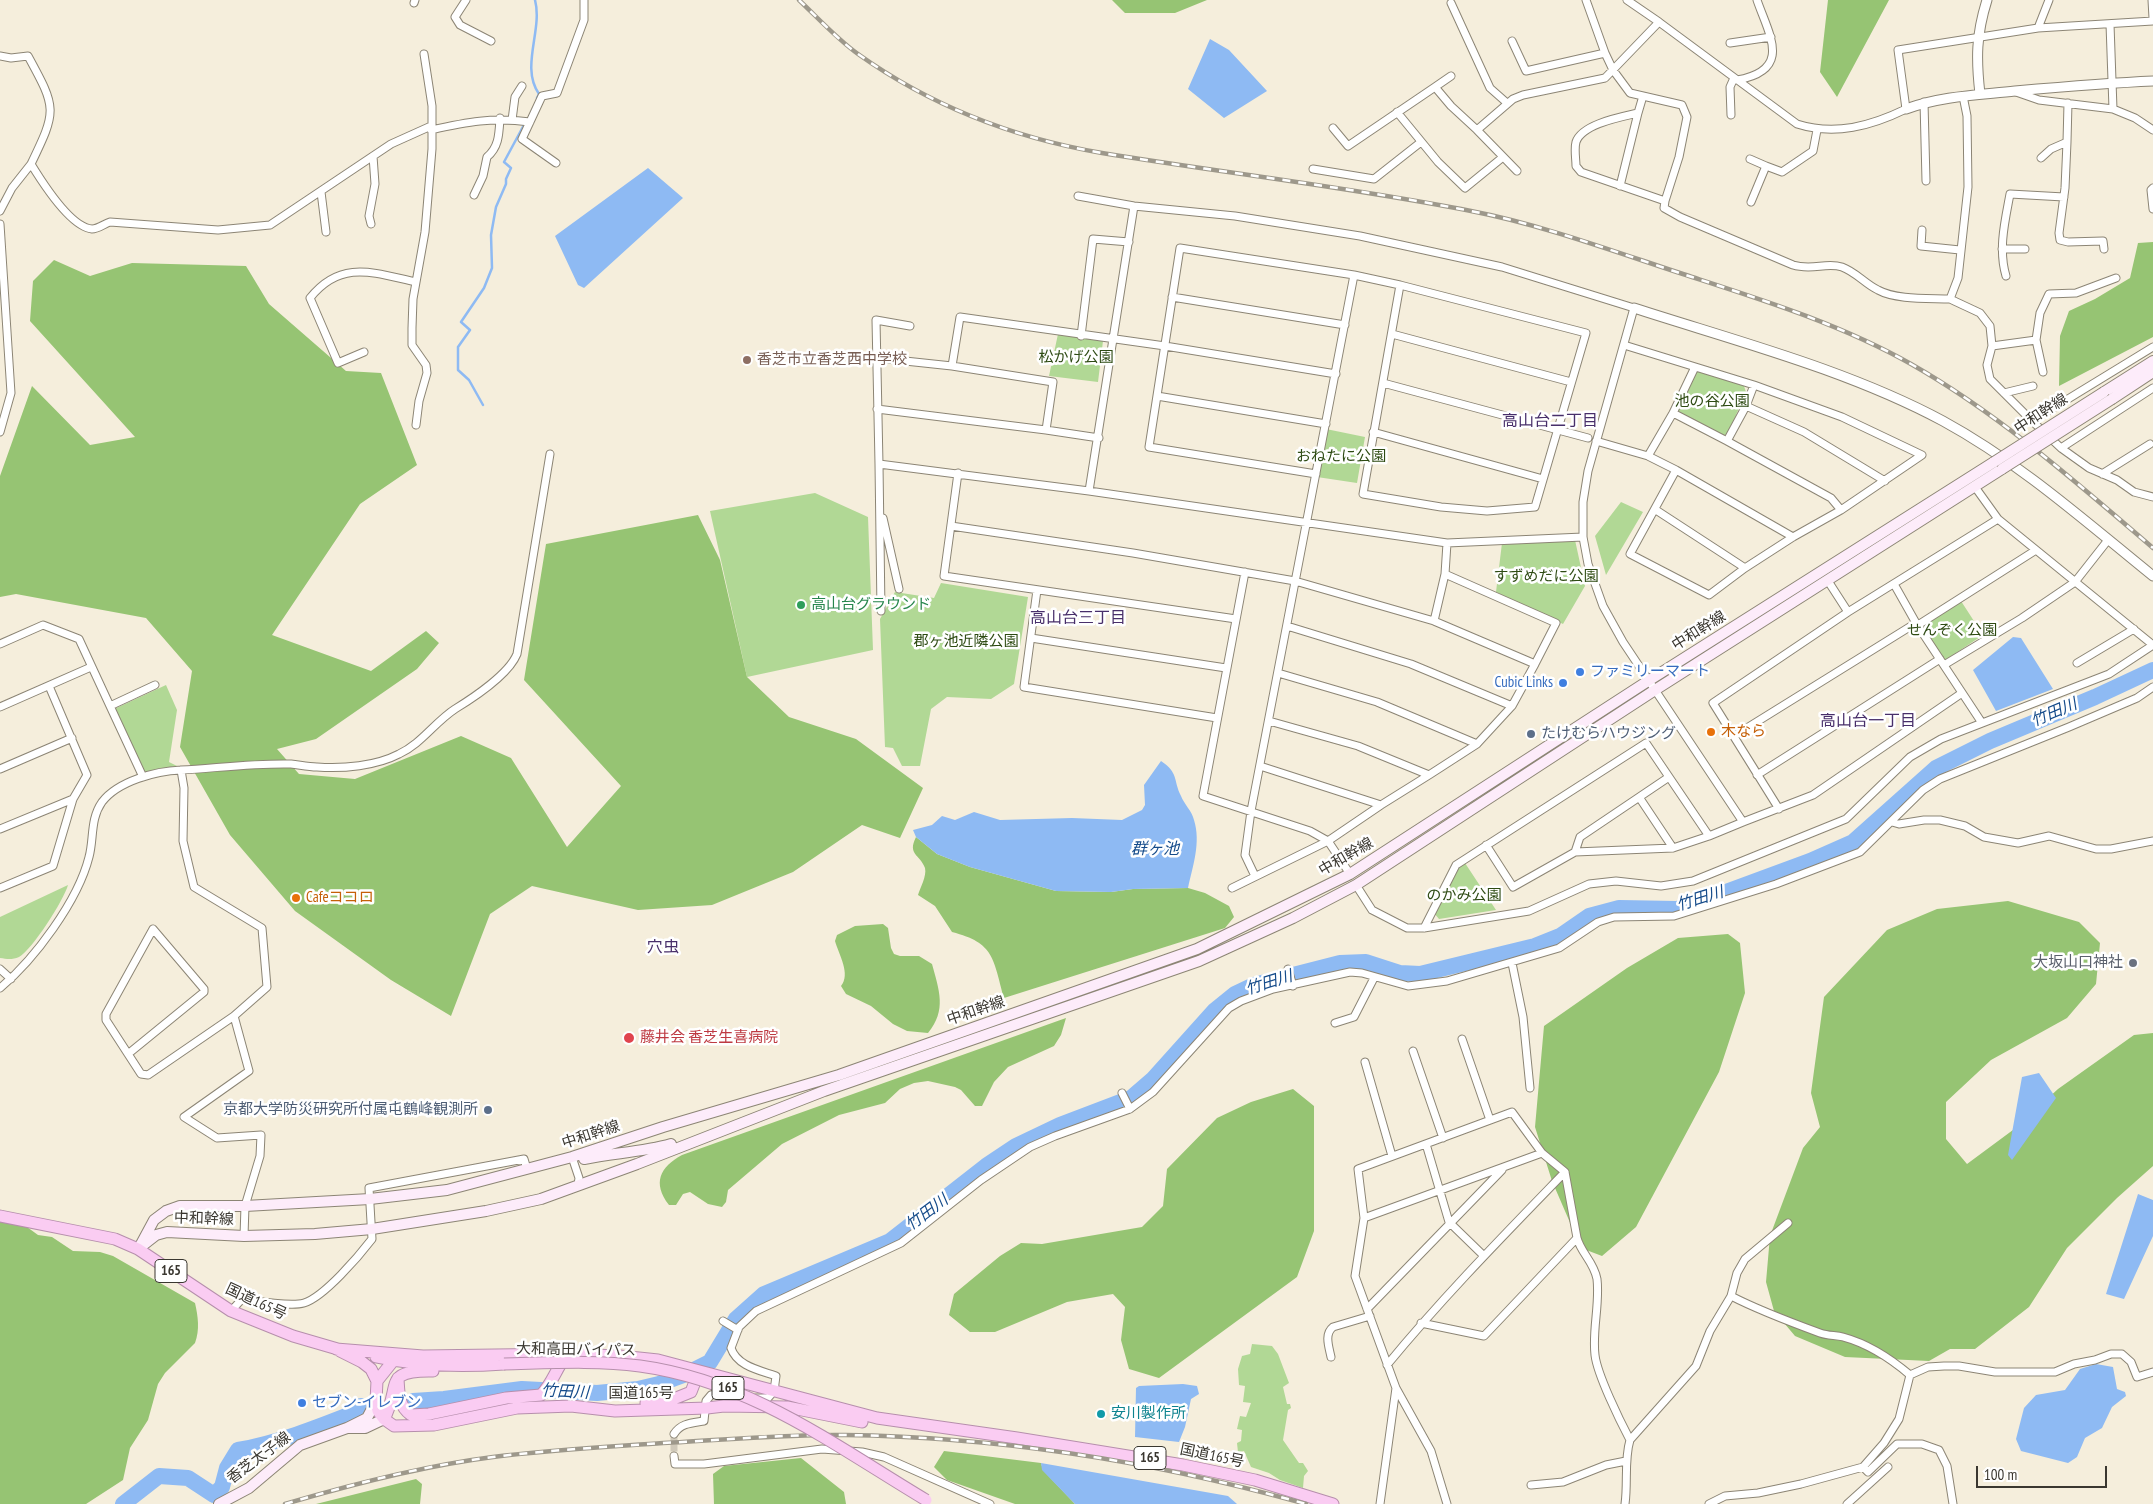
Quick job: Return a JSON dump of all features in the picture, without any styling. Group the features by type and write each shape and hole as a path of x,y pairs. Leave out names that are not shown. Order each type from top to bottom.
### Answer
{"highway":[{"name":"国道165号","path":"0,1216 116,1239 138,1249 231,1311 294,1336 393,1361"},
{"name":"国道165号","path":"336,1348 423,1356 567,1354 658,1360 878,1418 964,1432"},
{"name":"国道165号","path":"336,1348 371,1369 377,1381"},
{"path":"398,1378 399,1400 403,1409 411,1416 429,1414 506,1398 541,1395 550,1386 558,1367 567,1354"},
{"name":"165","path":"393,1361 403,1356 423,1356"},
{"name":"大和高田バイパス","path":"393,1361 474,1366 586,1363 640,1366 670,1372 727,1388 754,1399 817,1432 931,1502"},
{"path":"393,1361 377,1381 376,1401 378,1411 384,1419 389,1410 398,1378 411,1370 451,1371 474,1366"},
{"name":"165","path":"571,1406 659,1402 684,1396 691,1392 696,1379 694,1374 682,1365"},
{"name":"国道165号","path":"384,1419 394,1426 434,1425 517,1408 571,1406 615,1411 724,1406 787,1407 872,1424 1017,1438 1192,1466 1255,1480 1333,1504"}],"main road":[{"name":"中和幹線","path":"138,1249 154,1220 166,1211 180,1206 245,1206 370,1199 447,1190 572,1157 839,1075 1197,949 1350,874 1648,681 2153,361"},
{"name":"中和幹線","path":"138,1249 156,1235 167,1232 244,1236 315,1234 372,1229 486,1211 541,1199 824,1091 1199,961 1293,918 1356,885 1655,690 2153,372"},
{"path":"572,1157 579,1160 610,1153 654,1149 676,1143 688,1143"},
{"name":"香芝太子線","path":"219,1504 249,1488 300,1444 347,1428 367,1418 376,1401"},
{"name":"香芝太子線","path":"347,1428 365,1428 384,1419"}],"street":[{"path":"466,0 455,17 460,24 491,41"},
{"path":"556,162 522,139 542,96 557,93 584,20 584,0"},
{"path":"1586,0 1605,53 1630,93 1682,105 1687,117 1679,157 1664,201 1664,208 1680,217 1793,265 1803,268 1830,265 1843,268 1876,290 1888,295 1950,299 1980,313 1990,326 1992,346 1987,365 1990,379 2061,448 2089,468 2117,480 2134,492 2153,497"},
{"path":"1627,0 1637,3 1659,22 1797,124 1817,130 1851,128 1881,122 1924,102 1963,96 2153,81"},
{"path":"1731,115 1730,87 1736,79 1753,76 1763,70 1770,63 1774,54 1771,37 1757,0"},
{"path":"1980,94 1976,61 1977,37 1987,0"},
{"path":"2038,28 2049,0"},
{"path":"1906,109 1898,50 2038,28 2110,24 2153,19 2152,0"},
{"path":"1451,3 1490,88 1507,104"},
{"path":"1477,130 1507,104 1524,94 1605,78 1659,22"},
{"path":"2110,24 2113,109"},
{"path":"1730,43 1771,37"},
{"path":"1512,41 1526,71 1605,53"},
{"path":"416,425 419,401 427,373 426,365 412,345 413,299 425,232 432,149 432,106 424,54"},
{"path":"0,56 11,58 28,56 48,92 50,108 49,126 31,164 12,188 0,211"},
{"path":"1333,128 1348,146 1450,76"},
{"path":"512,120 515,97 522,86"},
{"path":"1435,87 1451,106 1517,171"},
{"path":"2016,91 2039,100 2113,109 2135,118 2153,130"},
{"path":"1620,186 1643,96"},
{"path":"1950,299 1958,278 1968,187 1967,116 1963,96"},
{"path":"1924,102 1926,180"},
{"path":"2068,103 2060,240 2068,242 2103,242 2104,249"},
{"path":"1397,112 1438,162 1465,188 1503,157"},
{"path":"1638,113 1599,124 1583,132 1576,143 1576,166 1581,172 1664,201"},
{"path":"31,164 50,194 72,220 90,229 96,229 110,222 218,230 270,225 406,136 431,128 500,118 530,122"},
{"path":"474,195 483,176 487,157 493,152 498,141 500,118"},
{"path":"1750,159 1782,172 1813,151 1817,130"},
{"path":"1313,169 1374,179 1421,142"},
{"path":"2041,158 2051,149 2067,142"},
{"path":"371,224 369,216 375,184 373,156"},
{"path":"1751,202 1766,166"},
{"path":"2153,188 2151,190 2153,209"},
{"path":"321,192 326,232"},
{"path":"2006,276 2002,263 2002,235 2010,194 2064,197"},
{"path":"1078,196 1134,206 1234,216 1360,236 1502,267 1826,371 1900,399 1951,426 2028,474 2153,576"},
{"path":"1089,491 1099,438 1112,340 1134,206"},
{"path":"0,224 11,393 3,414 0,432"},
{"path":"1922,230 1921,246 1960,250"},
{"path":"1080,336 1093,238 1129,242"},
{"path":"1316,474 1149,447 1180,248 1354,275 1400,285 1586,332 1535,507 1487,511 1441,507 1363,494 1400,285"},
{"path":"2002,249 2026,249"},
{"path":"364,352 338,363 310,298 326,281 345,273 361,272 416,282"},
{"path":"1255,876 1245,855 1251,811 1354,275"},
{"path":"2043,372 2036,340 2040,313 2049,294 2076,293 2116,278"},
{"path":"1172,298 1345,325"},
{"path":"1634,308 1588,471 1583,502 1583,537 1588,564 1603,606 1622,642 1743,822"},
{"path":"952,366 960,317 1080,336 1165,346 1336,374"},
{"path":"882,611 876,320 910,326"},
{"path":"1392,334 1571,382"},
{"path":"1992,346 2036,340"},
{"path":"1624,345 1754,385 1842,418 1922,455 1841,510 1793,537 1745,568 1709,595 1630,554 1656,510 1676,470"},
{"path":"2032,421 2153,347"},
{"path":"877,358 952,366 1053,382 1046,430"},
{"path":"1648,456 1673,413 1695,367"},
{"path":"1383,383 1588,438"},
{"path":"1727,442 1746,406 1754,385"},
{"path":"2004,393 2033,386"},
{"path":"2061,448 2153,388"},
{"path":"1157,396 1326,424"},
{"path":"1746,406 1804,432 1885,481"},
{"path":"877,409 1099,438"},
{"path":"1673,413 1831,498 1841,510"},
{"path":"1373,432 1543,479"},
{"path":"1596,442 1648,456 1793,537"},
{"path":"2102,474 2150,444"},
{"path":"0,988 11,979 64,913 90,857 95,815 102,802 115,790 143,777 163,771 290,764 318,768 380,761 399,754 415,744 450,712 482,690 505,670 517,654 550,454"},
{"path":"879,464 1089,491 1447,543 1583,537"},
{"path":"958,473 944,576 1236,619"},
{"path":"1356,885 1372,910 1407,928 1424,928 1529,911 1589,884 1616,881 1661,886 1693,881 1846,819 1910,757 1941,739 2109,674 2153,645 1998,519 1975,487"},
{"path":"880,503 899,589"},
{"path":"1656,510 1745,568"},
{"path":"1779,809 1713,703 1848,612 1998,519"},
{"path":"951,526 1295,581 1434,621 1535,664"},
{"path":"1757,775 1942,662 2022,618 2075,582 2108,540"},
{"path":"1434,621 1445,574 1447,543"},
{"path":"1734,736 2036,550"},
{"path":"1245,572 1203,796 1310,831 1328,840 1350,874"},
{"path":"1232,888 1328,840 1477,744 1512,706 1556,624 1445,574"},
{"path":"1828,581 1848,612"},
{"path":"1894,584 1917,624 1982,723"},
{"path":"1037,590 1024,687 1217,718"},
{"path":"0,644 43,625 79,639 143,777"},
{"path":"1286,626 1411,664 1512,706"},
{"path":"2077,663 2134,629"},
{"path":"1031,638 1226,668"},
{"path":"0,707 91,667"},
{"path":"1278,673 1377,702 1477,744"},
{"path":"110,706 154,685"},
{"path":"0,888 53,866 73,799 87,775 48,686"},
{"path":"674,1434 678,1428 685,1424 704,1421 707,1408 706,1401 711,1395 720,1393 763,1399 768,1398 774,1392 776,1376 739,1361 734,1356 731,1348 738,1330 748,1317 765,1305 901,1243 988,1175 1030,1147 1130,1109 1153,1092 1229,1008 1256,995 1350,972 1362,973 1374,978 1408,986 1447,981 1559,948 1598,922 1634,916 1674,916 1776,884 1860,852 1923,790 1940,779 2137,698 2153,688"},
{"path":"1486,846 1513,887 1575,852 1673,848 1709,836 1813,795 1962,693"},
{"path":"1269,720 1358,746 1429,775"},
{"path":"0,769 72,738"},
{"path":"1424,928 1456,865 1646,743 1709,836"},
{"path":"1260,766 1381,805"},
{"path":"128,1054 204,992 204,989 153,929 106,1014 106,1020 128,1054 141,1074 148,1076 234,1016 267,987 262,928 194,887 183,841 184,788 181,770"},
{"path":"1575,852 1580,838 1669,777"},
{"path":"0,829 73,799"},
{"path":"1641,800 1673,848"},
{"path":"1892,822 1899,824 1924,820 1940,820 1965,826 1984,837 2018,843 2049,836 2096,849 2111,849 2153,841"},
{"path":"1512,963 1523,1017 1530,1088"},
{"path":"0,969 11,979"},
{"path":"1288,969 1293,986"},
{"path":"1335,1023 1354,1017 1374,978"},
{"path":"234,1016 249,1071 184,1117 217,1138 261,1135 260,1156 245,1206 244,1236"},
{"path":"1462,1039 1490,1120"},
{"path":"1413,1051 1443,1138"},
{"path":"1364,1062 1392,1156"},
{"path":"1122,1093 1130,1109"},
{"path":"1447,1504 1431,1451 1396,1388 1355,1276 1364,1218 1358,1169 1512,1112 1542,1153 1565,1172 1580,1248 1592,1262 1597,1278 1595,1357 1598,1370 1630,1440"},
{"path":"1426,1144 1450,1222 1484,1256"},
{"path":"1364,1218 1502,1170 1542,1153"},
{"path":"572,1157 579,1178 578,1185"},
{"path":"231,1311 242,1299 277,1303 304,1303 326,1288 354,1261 372,1239 369,1188 524,1159 527,1169"},
{"path":"1331,1357 1328,1337 1329,1330 1368,1312 1450,1222 1502,1170"},
{"path":"1387,1365 1421,1323 1565,1172"},
{"path":"1625,1504 1627,1486 1626,1452 1630,1440 1696,1366 1710,1330 1731,1296 1737,1273 1745,1259 1788,1223"},
{"path":"1421,1323 1484,1336 1577,1238"},
{"path":"1731,1296 1761,1311 1823,1334 1842,1337 1862,1344 1882,1354 1910,1375"},
{"path":"724,1321 738,1330"},
{"path":"1910,1375 1928,1367 1944,1366 1959,1366 1995,1372 2056,1372 2074,1364 2095,1360 2111,1354 2122,1354 2131,1362 2138,1377 2153,1372"},
{"path":"1709,1504 1726,1496 1758,1493 1793,1486 1863,1467 1884,1443 1899,1419 1910,1375"},
{"path":"1380,1504 1396,1388"},
{"path":"1863,1467 1868,1472 1898,1444 1922,1444 1939,1450 1947,1466 1953,1504"},
{"path":"674,1456 675,1464 704,1464 822,1449 862,1452 898,1462 990,1504"},
{"path":"1531,1485 1563,1482 1606,1465 1626,1461"},
{"path":"1847,1504 1888,1467"}],"green space":[{"path":"1112,0 1207,0 1175,13 1125,13"},
{"path":"1828,0 1889,0 1837,97 1820,72"},
{"path":"2153,242 2153,337 2059,386 2060,336 2069,311 2095,299 2130,278 2138,243"},
{"path":"54,260 90,276 132,263 246,266 269,304 346,371 381,373 417,465 360,504 272,635 371,671 426,631 439,643 417,669 316,739 277,749 299,774 355,779 461,736 511,758 567,847 621,786 524,680 546,544 698,515 720,560 747,677 789,717 856,739 923,788 900,838 862,825 793,872 712,905 638,910 532,886 490,914 451,1016 391,980 295,911 230,835 180,747 192,671 146,618 16,594 0,597 0,476 32,386 90,445 135,437 30,321 33,281"},
{"name":"松かげ公園","path":"1058,334 1103,341 1098,382 1049,376"},
{"name":"池の谷公園","path":"1696,370 1744,386 1746,392 1726,438 1677,412"},
{"name":"おねたに公園","path":"1326,429 1365,437 1357,483 1317,477"},
{"name":"高山台グラウンド","path":"815,493 868,517 873,650 747,677 710,511"},
{"path":"1621,502 1643,512 1606,575 1595,536"},
{"name":"すずめだに公園","path":"1575,540 1585,586 1563,624 1496,592 1502,543"},
{"name":"郡ヶ池近隣公園","path":"941,583 1028,597 1014,684 991,699 947,697 931,709 920,766 902,766 893,748 885,747 880,619 895,592 934,598"},
{"name":"せんぞく公園","path":"1961,601 1983,635 1944,661 1921,625"},
{"path":"166,685 177,710 169,762 177,766 144,772 112,710"},
{"path":"916,837 937,854 970,867 1056,891 1111,892 1133,889 1188,888 1205,893 1229,906 1234,917 1225,928 1004,998 994,963 984,947 977,941 952,932 935,906 918,895 924,878 925,868 914,851 913,847"},
{"name":"のかみ公園","path":"1465,863 1496,910 1439,919 1434,913 1457,868"},
{"path":"68,885 47,924 25,953 14,959 0,958 0,917"},
{"path":"2008,901 2079,922 2100,943 2096,984 2067,1018 1991,1060 1946,1102 1946,1139 1967,1164 2017,1127 2058,1089 2134,1035 2153,1033 2153,1166 2117,1198 2067,1248 2029,1307 1975,1349 1950,1349 1929,1361 1845,1357 1795,1336 1774,1311 1766,1282 1770,1236 1803,1148 1820,1127 1811,1093 1824,997 1887,930 1937,909"},
{"path":"883,924 888,928 891,948 894,954 900,956 919,956 932,964 940,1000 938,1016 928,1033 907,1031 893,1024 871,1006 846,994 841,986 844,981 845,970 835,941 837,935 855,926"},
{"path":"1728,934 1740,943 1745,993 1719,1072 1636,1227 1602,1256 1581,1248 1552,1181 1535,1127 1544,1026 1627,968 1678,938"},
{"path":"1066,1018 1061,1035 1054,1046 1008,1067 994,1082 982,1106 975,1106 961,1090 955,1087 928,1081 914,1083 900,1089 885,1103 839,1115 782,1144 728,1190 726,1202 722,1207 708,1204 690,1192 683,1194 676,1205 669,1205 664,1197 660,1183 661,1176 668,1165 682,1155"},
{"path":"1293,1089 1314,1106 1314,1231 1297,1277 1159,1378 1129,1369 1121,1340 1125,1307 1113,1294 1067,1302 995,1332 970,1332 949,1315 954,1294 1000,1256 1021,1243 1042,1244 1142,1227 1163,1206 1167,1169 1217,1118 1251,1102"},
{"path":"0,1222 27,1227 38,1235 52,1237 73,1251 100,1252 113,1256 195,1303 198,1333 195,1343 165,1373 158,1384 148,1420 130,1448 123,1480 86,1504 0,1504"},
{"path":"1252,1344 1272,1346 1278,1354 1289,1383 1283,1387 1287,1404 1290,1404 1291,1408 1288,1410 1283,1440 1299,1463 1303,1463 1308,1471 1304,1476 1303,1488 1251,1467 1244,1451 1238,1452 1237,1443 1241,1441 1242,1430 1237,1429 1240,1416 1246,1417 1251,1403 1243,1402 1245,1386 1239,1385 1238,1369 1242,1356 1250,1354"},
{"path":"944,1451 1041,1463 1043,1470 1075,1504 1015,1504 947,1480 934,1467"},
{"path":"801,1458 844,1492 846,1504 714,1504 713,1474 724,1466"},
{"path":"416,1479 422,1484 420,1504 316,1504"}],"water":[{"path":"1210,39 1229,50 1267,91 1224,118 1188,89"},
{"path":"648,168 683,198 584,288 578,285 555,236"},
{"path":"2013,637 2021,638 2053,689 1996,711 1973,670"},
{"name":"群ヶ池","path":"1161,761 1171,769 1182,799 1193,817 1196,829 1195,854 1188,888 1133,889 1111,892 1056,891 970,867 937,854 916,837 913,830 932,825 942,816 955,820 974,812 1000,820 1072,818 1122,820 1142,810 1145,805 1144,785"},
{"path":"2039,1073 2056,1098 2012,1160 2008,1155 2022,1077"},
{"path":"2138,1194 2153,1200 2153,1236 2124,1299 2106,1294"},
{"path":"2096,1364 2113,1367 2117,1389 2125,1392 2126,1396 2112,1407 2102,1428 2085,1438 2077,1457 2068,1463 2021,1451 2016,1439 2024,1408 2036,1395 2065,1390 2080,1369"},
{"path":"1183,1384 1197,1386 1199,1394 1191,1399 1185,1427 1179,1442 1135,1437 1136,1388 1139,1386"},
{"path":"1041,1463 1228,1496 1237,1504 1075,1504 1042,1470"}],"waterway":[{"path":"535,0 537,12 531,72 539,94 537,98"},
{"path":"483,405 469,380 458,370 458,347 470,330 461,322 484,288 492,268 491,235 496,207 511,168 504,162 525,123"},
{"name":"竹田川","path":"413,1401 522,1389 597,1393 638,1389 686,1374 710,1362 736,1319 764,1294 890,1241 986,1166 1016,1146 1060,1125 1131,1098 1153,1079 1214,1011 1235,994 1254,985 1340,963 1366,962 1400,973 1420,974 1535,946 1560,936 1589,916 1619,908 1677,909 1707,899 1810,861 1853,842 1936,768 1990,741 2095,697 2153,670"},
{"name":"竹田川","path":"123,1504 159,1476 188,1478 214,1495 222,1487 227,1468 238,1450 282,1439 311,1429 354,1413 361,1406"}],"tunnel":[{"path":"674,1434 674,1456"}],"railway":[{"path":"799,0 843,42 886,73 944,104 1005,129 1069,147 1102,153 1425,202 1499,217 1610,250 1776,305 1831,326 1858,337 1911,364 1975,405 2036,450 2153,548"},
{"path":"285,1504 388,1476 440,1465 493,1457 663,1443 822,1435 962,1441 1078,1454 1193,1476 1306,1504"}],"place":[{"name":"香芝市立香芝西中学校","path":"747,360"},
{"name":"高山台グラウンド","path":"801,605"},
{"name":"ファミリーマート","path":"1580,672"},
{"name":"Cubic Links","path":"1563,683"},
{"name":"木なら","path":"1711,732"},
{"name":"たけむらハウジング","path":"1531,734"},
{"name":"Cafeココロ","path":"296,898"},
{"name":"大坂山口神社","path":"2133,963"},
{"name":"藤井会 香芝生喜病院","path":"629,1038"},
{"name":"京都大学防災研究所付属屯鶴峰観測所","path":"488,1110"},
{"name":"セブン-イレブン","path":"302,1403"},
{"name":"安川製作所","path":"1101,1414"}],"district":[{"name":"高山台二丁目","path":"1550,421"},
{"name":"高山台三丁目","path":"1078,618"},
{"name":"高山台一丁目","path":"1868,721"},
{"name":"穴虫","path":"663,947"}]}
